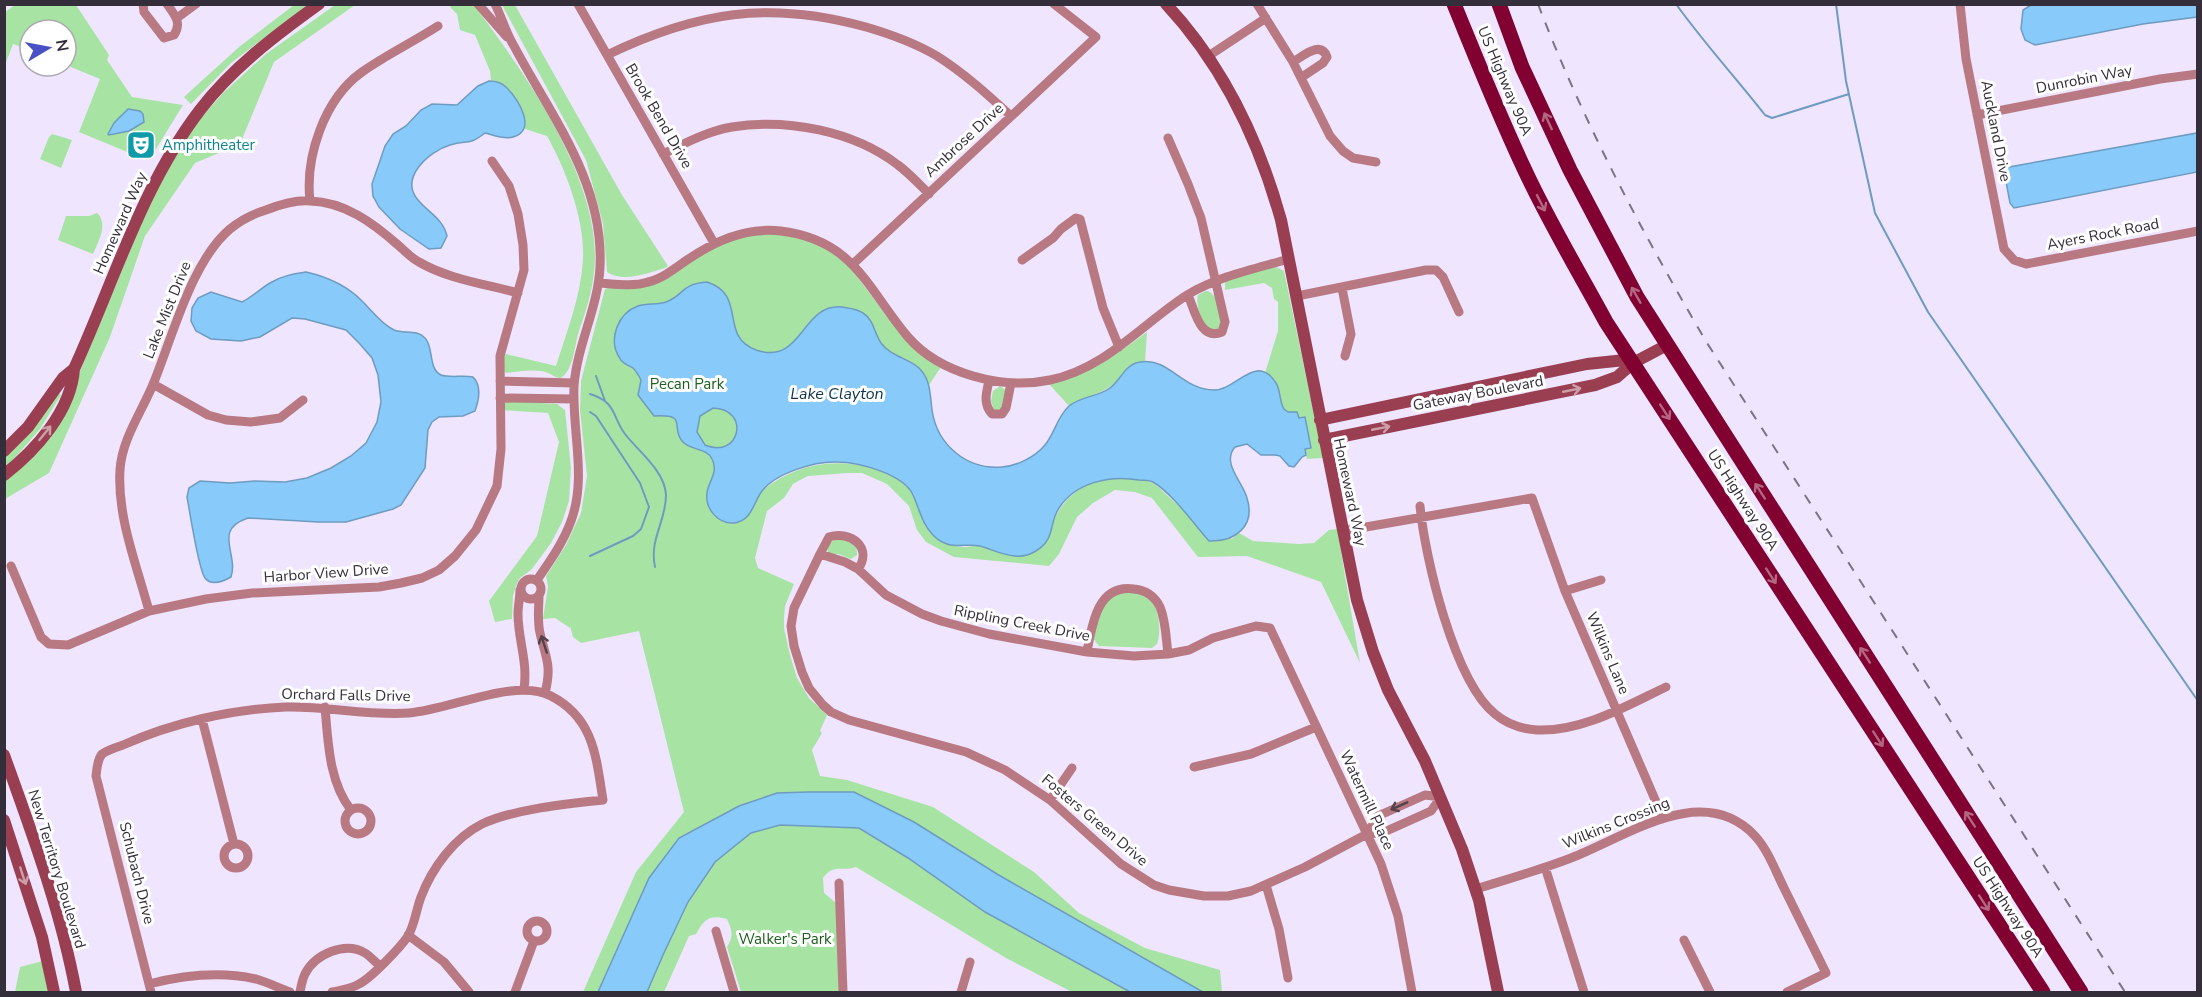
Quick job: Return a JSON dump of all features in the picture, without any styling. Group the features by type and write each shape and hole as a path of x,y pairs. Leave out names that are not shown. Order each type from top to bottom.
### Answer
{"main road":[{"name":"US Highway 90A","path":"1454,4 1505,128 1563,246 1606,322 2043,993"},
{"path":"1463,4 1482,74"},
{"name":"US Highway 90A","path":"1499,4 1522,67 1570,170 1637,297 2080,993"}],"street":[{"path":"143,4 144,12 164,38 174,35 177,30 177,18 167,4"},
{"path":"177,18 196,4"},
{"name":"Homeward Way","path":"4,475 19,462 57,417 73,384 74,369 150,190 178,141 200,109 230,76 319,4"},
{"path":"478,4 512,44"},
{"path":"495,4 512,44 576,157 588,185 600,243 599,283 574,383 578,474 574,511 565,537 537,580"},
{"name":"Brook Bend Drive","path":"578,4 714,243"},
{"name":"Ambrose Drive","path":"853,264 1096,37 1054,4"},
{"name":"Homeward Way","path":"1166,4 1207,57 1239,111 1265,169 1281,220 1357,600 1373,652 1388,690 1441,797 1476,889 1498,993"},
{"path":"1257,4 1302,77 1327,131 1338,146 1353,158 1376,162"},
{"name":"Auckland Drive","path":"1960,4 1966,59 2004,249 2014,260"},
{"path":"607,56 642,38 682,24 722,14 753,11 807,12 877,30 926,51 963,74 1011,116"},
{"path":"1207,57 1266,18"},
{"path":"310,201 308,182 313,151 323,121 340,94 360,73 438,26"},
{"path":"1293,62 1317,49 1325,53 1327,57 1323,63 1302,77"},
{"name":"Dunrobin Way","path":"1977,115 2160,79 2198,74"},
{"path":"663,154 687,142 730,127 760,124 817,130 843,137 880,153 900,166 928,194"},
{"path":"1168,138 1201,218 1225,322 1222,332 1211,335 1202,328 1188,295"},
{"name":"Harbor View Drive","path":"11,566 41,637 49,644 68,645 149,611 206,599 252,593 379,587 422,578 439,570 472,536 497,486 501,449 500,356 524,270 518,214 509,186 492,161"},
{"name":"Lake Mist Drive","path":"149,611 131,545 119,483 123,449 153,384 192,285 206,257 230,229 250,215 277,206 310,201 351,211 371,223 417,262 447,275 518,293"},
{"path":"1022,260 1053,238 1070,221 1080,219 1103,308 1119,347"},
{"path":"599,283 636,285 648,283 714,243 738,234 781,231 809,238 825,245 853,264 909,338 941,362 975,378 989,381 1040,382 1072,374 1098,361 1169,307 1215,280 1289,259"},
{"name":"Ayers Rock Road","path":"2014,260 2026,264 2198,231"},
{"path":"1297,296 1426,270 1436,270 1443,277 1459,312"},
{"path":"1342,288 1351,334 1345,356"},
{"name":"Gateway Boulevard","path":"1324,440 1595,385 1617,377 1633,363 1667,345"},
{"name":"Gateway Boulevard","path":"1320,420 1587,364 1618,361 1633,363"},
{"name":"Homeward Way","path":"4,451 28,427 63,378 74,369"},
{"path":"500,381 574,383"},
{"path":"989,381 985,398 986,406 997,415 1002,414 1006,408 1011,383"},
{"path":"531,382 531,399"},
{"path":"153,384 208,415 226,420 251,422 280,418 303,400"},
{"path":"500,399 574,399"},
{"name":"Wilkins Lane","path":"1422,517 1532,498 1565,591 1663,818"},
{"path":"1420,506 1434,579 1447,626 1465,670 1481,698 1495,714 1512,725 1551,730 1580,724 1666,687"},
{"path":"1343,531 1422,517"},
{"path":"820,554 829,537 836,535 854,538 860,544 863,559 858,569"},
{"name":"Fosters Green Drive","path":"820,554 794,608 791,633 809,688 824,705 839,716 867,727 975,756 1024,782 1050,800 1116,861 1138,877 1154,885 1184,893 1217,897 1251,891 1367,834 1382,833 1431,812 1441,797 1425,795 1378,816 1367,834"},
{"name":"Rippling Creek Drive","path":"820,554 858,569 886,595 941,621 989,633 1087,651 1134,656 1168,654 1189,650 1213,638 1256,626 1270,628"},
{"path":"524,688 525,658 518,614 522,583 529,578 537,580 541,587 539,595 540,633 549,662 549,679 545,693"},
{"path":"1565,591 1601,580"},
{"path":"1087,651 1097,610 1103,600 1110,594 1128,588 1148,593 1156,601 1164,621 1168,654"},
{"path":"520,590 529,599 539,595"},
{"name":"Watermill Place","path":"1270,628 1367,834 1393,896 1412,993"},
{"name":"Orchard Falls Drive","path":"98,761 103,753 138,738 202,719 284,707 325,707 408,713 442,708 524,688 545,693 567,706 585,727 595,751 603,800 514,813 481,824 458,841 434,870 408,935"},
{"path":"325,707 333,772 345,803 351,810"},
{"path":"202,719 234,844"},
{"path":"1194,767 1251,754 1316,727"},
{"name":"New Territory Boulevard","path":"4,755 44,872 76,993"},
{"name":"Schubach Drive","path":"98,761 96,776 150,988"},
{"path":"1050,800 1072,768"},
{"name":"Wilkins Crossing","path":"1476,889 1571,858 1663,818 1685,812 1716,813 1740,824 1756,837 1771,861 1826,973 1787,993"},
{"path":"4,820 42,937 54,993"},
{"path":"1545,867 1584,993"},
{"path":"839,883 843,993"},
{"path":"1266,885 1279,929 1288,978"},
{"path":"716,931 734,993"},
{"path":"332,993 359,984 390,958 408,935 444,962 470,993"},
{"path":"1684,940 1710,993"},
{"path":"515,993 534,941"},
{"path":"300,993 305,974 316,960 333,951 352,948 366,953 380,966"},
{"path":"962,993 970,963"},
{"path":"150,988 171,979 225,974 258,980 290,993"}],"green space":[{"path":"15,5 76,5 109,55 107,60 132,97 183,105 151,157 137,156 79,132 100,79 78,70 78,18 18,18 18,46 13,44 5,65 5,12"},
{"path":"294,5 307,5 231,63 191,104 184,97 239,47"},
{"path":"335,5 355,5 274,62 240,144 195,163 145,236 110,337 49,473 5,499 5,481 73,388 154,193 180,146 223,93 266,54"},
{"path":"452,5 474,5 514,60 553,123 570,156 583,190 592,224 594,275 572,362 566,374 561,378 538,371 506,373 503,370 502,356 506,354 556,366 573,313 582,273 583,244 573,196 547,136 525,129 523,114 516,99 505,87 491,81 490,71 475,35 460,30 457,14 450,7"},
{"path":"502,5 515,5 622,195 668,266 665,268 628,277 620,277 607,272 603,224 586,160"},
{"path":"52,134 72,140 61,168 40,159"},
{"path":"97,213 102,222 102,228 93,254 58,240 66,216 89,216"},
{"path":"774,233 805,238 829,250 850,267 888,318 941,367 919,400 782,429 763,490 789,474 816,465 859,465 892,476 907,486 912,491 925,526 938,539 953,545 982,547 1005,554 1050,535 1053,522 1067,500 1087,485 1112,478 1150,482 1177,504 1232,539 1239,533 1253,541 1314,543 1329,530 1337,529 1360,663 1321,582 1247,556 1198,557 1152,498 1135,492 1115,490 1093,503 1077,517 1059,554 1049,566 954,557 926,542 917,530 909,506 887,484 862,473 808,476 793,484 784,498 767,511 755,558 758,568 794,584 785,606 784,628 797,678 809,698 827,715 820,731 822,733 812,750 820,776 847,780 933,807 1034,872 1079,913 1145,948 1220,970 1222,992 1072,992 1006,958 856,867 834,869 823,878 824,893 836,903 839,992 741,992 727,947 732,933 730,926 727,919 716,917 708,919 696,934 689,936 664,992 583,992 636,872 684,812 639,631 581,643 573,637 570,626 570,628 555,618 543,619 548,586 546,576 566,545 581,513 587,476 580,410 581,381 605,289 644,286 730,238"},
{"path":"1276,267 1284,271 1323,458 1307,459 1305,449 1311,448 1305,417 1298,418 1282,407 1275,381 1265,373 1278,331 1278,302 1274,299 1272,288 1264,283 1225,290 1225,280"},
{"path":"1206,291 1214,296 1219,308 1220,321 1217,331 1208,327 1198,309 1198,295"},
{"path":"1147,332 1145,362 1128,368 1113,385 1103,391 1069,406 1049,384 1090,370"},
{"path":"1000,386 1007,391 1005,404 999,410 994,410 991,401 993,391"},
{"path":"59,393 61,395 40,429 5,469 4,456"},
{"path":"510,401 557,404 565,410 571,468 569,501 562,522 551,543 532,569 517,583 513,596 512,619 495,622 489,601 537,536 559,442 548,413 500,410"},
{"path":"837,539 852,542 856,547 857,555 851,559 838,554 828,554 829,545"},
{"path":"1123,590 1146,595 1157,611 1159,632 1157,644 1152,648 1099,646 1093,638 1103,603"},
{"path":"43,961 48,992 15,992 20,967"}],"water":[{"path":"2031,5 2197,5 2197,17 2143,24 2035,45 2025,40 2021,29 2023,10"},
{"path":"489,81 502,84 511,92 523,114 524,128 510,138 485,133 470,141 450,145 433,153 419,167 412,183 413,192 439,221 447,236 441,248 429,249 400,229 379,207 373,196 372,184 385,146 393,134 406,126 421,110 432,104 457,105 478,86"},
{"path":"128,109 140,111 144,122 129,131 109,135 114,123"},
{"path":"2197,133 2197,172 2014,208 2010,203 2004,171 2009,167"},
{"path":"306,272 344,286 381,321 394,330 422,335 428,342 437,372 444,376 473,377 476,381 479,393 475,411 463,416 439,417 432,422 428,430 425,468 401,505 346,522 248,518 231,529 229,543 233,568 231,577 211,582 202,572 194,539 187,497 189,488 200,481 285,482 307,478 351,456 366,443 377,422 381,402 378,375 372,358 346,330 305,319 292,318 260,337 241,341 211,339 196,331 191,321 192,308 198,298 211,292 242,302 274,281"},
{"name":"Lake Clayton","path":"707,282 719,288 727,296 738,335 745,344 756,350 772,353 784,349 793,342 818,314 828,308 842,307 861,312 872,323 885,347 915,365 923,373 928,383 935,423 940,434 956,453 977,464 1002,467 1020,463 1031,457 1045,445 1069,406 1105,391 1114,385 1127,369 1140,362 1159,364 1203,389 1214,390 1231,385 1254,372 1261,371 1269,374 1278,386 1284,409 1288,412 1297,412 1299,418 1305,417 1311,448 1305,449 1306,455 1294,467 1289,466 1280,456 1261,455 1247,444 1235,447 1230,459 1247,498 1249,517 1246,524 1235,535 1218,541 1209,541 1175,501 1153,482 1117,479 1094,482 1066,499 1055,515 1045,544 1031,554 1015,556 980,546 950,545 939,540 929,531 913,495 900,481 891,475 868,467 837,462 796,469 777,479 762,491 745,519 728,523 718,518 708,505 707,493 714,473 712,459 706,453 682,441 675,419 654,416 638,395 640,378 633,368 620,359 615,342 620,320 631,309 641,305 666,302 687,287","holes":["713,408 725,410 733,416 736,424 733,440 726,446 717,448 705,445 697,432 700,416"]},
{"path":"854,792 914,822 997,874 1203,992 1130,992 985,912 908,858 859,828 780,825 751,833 715,862 688,902 647,992 598,992 649,878 679,838 739,806 777,793"}],"waterway":[{"path":"1676,4 1765,115 1772,118 1849,94"},
{"path":"1836,4 1846,81 1875,213 1928,312 2198,701"},
{"path":"596,376 605,401"},
{"path":"590,394 599,397 610,406 625,434 661,478 666,495 654,548 655,567"},
{"path":"590,412 596,416 640,483 649,507 641,529 633,536 590,556"}],"railway":[{"path":"1538,4 1574,91 1615,177 1707,343 2125,992"}],"place":[{"name":"Amphitheater","path":"141,145"}],"park label":[{"name":"Pecan Park","path":"687,384"},
{"name":"Walker's Park","path":"785,939"}]}
